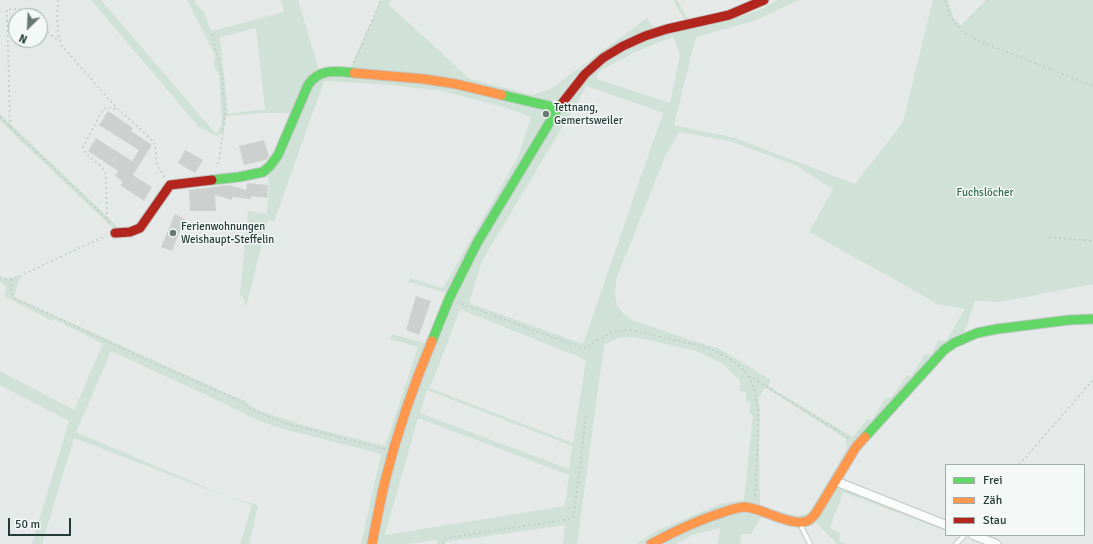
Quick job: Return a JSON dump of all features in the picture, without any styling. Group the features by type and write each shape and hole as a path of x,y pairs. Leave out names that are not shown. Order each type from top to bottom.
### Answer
{"street":[{"path":"372,544 385,482 394,451 419,372 449,299 477,243 557,110 584,75 623,46 644,36 669,28 725,16 743,10 764,0"},
{"path":"118,233 134,232 140,228 170,185 239,177 263,172 270,166 278,155 299,104 311,81 323,73 330,71 424,79 456,84 549,106 557,110"},
{"path":"651,544 712,515 744,507 787,519 801,522 807,521 812,518 856,447 944,350 964,338 997,329 1069,320 1093,319"},
{"path":"835,481 945,525"},
{"path":"976,536 996,544"}],"lane":[{"path":"801,522 802,528 810,544"},
{"path":"956,544 964,536"}],"path":[{"path":"58,0 57,22 62,46 118,110 152,140 155,146 157,165 160,172 170,185"},
{"path":"350,73 381,0"},
{"path":"945,0 950,16 963,32 980,41 1093,86"},
{"path":"8,9 10,126"},
{"path":"48,32 60,41"},
{"path":"212,34 222,77 225,112 219,161 216,167"},
{"path":"106,219 105,169 89,158 84,152 84,147 102,111 107,107 118,110"},
{"path":"0,117 106,219 118,233 83,246 12,279 4,279 0,277"},
{"path":"1049,237 1093,241"},
{"path":"12,279 11,293 13,297 145,359 243,402 252,410 288,424 394,451"},
{"path":"449,299 582,348 587,347 616,331 624,329 706,347 729,358 751,379 757,400 758,423 754,509"},
{"path":"748,375 849,438 856,447"},
{"path":"1021,464 1093,380"},
{"path":"444,544 444,540 446,538 570,519 574,515 586,416"}],"green space":[{"path":"91,0 101,0 216,134 222,125 219,74 214,67 215,55 187,0 195,0 196,4 204,12 211,31 284,12 281,0 298,0 319,70 294,113 262,113 226,116 224,131 217,136 199,127","holes":["256,28 265,109 228,114 220,37"]},
{"path":"381,0 391,0 388,4 470,79 533,95 552,88 647,18 654,27 624,39 603,52 582,68 557,100 550,101 349,70"},
{"path":"673,0 677,0 688,19 684,19"},
{"name":"Fuchslöcher","path":"778,0 799,0 754,21 696,37 674,125 735,138 855,184 903,122 933,0 948,0 954,18 961,25 986,0 1093,0 1093,284 1000,302 975,301 964,333 983,330 956,341 945,348 933,359 852,451 815,510 805,517 797,518 786,516 763,508 760,505 735,505 701,516 655,537 644,544 636,544 654,532 720,504 744,500 753,415 749,413 750,403 746,402 746,392 740,391 740,381 723,364 696,351 635,337 618,338 604,345 577,544 563,544 565,525 446,542 445,544 437,544 437,540 409,544 375,544 392,474 429,355 454,297 489,228 554,120 589,76 598,68 618,55 661,36 753,12","holes":["673,37 680,55 670,103 597,79 598,72 637,51","587,86 663,113 583,344 469,303 482,261","679,132 730,141 795,165 833,189 809,232 937,304 965,309 946,341 939,340 931,355 925,354 911,376 907,375 891,398 886,397 872,420 867,419 853,437 768,386 771,380 720,349 632,320 622,312 617,305 615,295 616,280 664,159","460,309 586,360 573,443 430,388","765,387 846,439 847,449 809,513 798,516 760,505 760,408 758,399","427,390 572,446 569,469 420,413","418,418 569,475 565,506 385,535"]},
{"path":"338,76 448,87 534,107 545,111 548,117 447,293 408,282 410,278 443,288 518,157 531,117 504,107 442,91 391,85 324,81 274,222 268,219 246,307 244,299 240,295 248,211 267,214 269,182 267,174 311,86 322,78"},
{"path":"0,114 121,231 117,232 0,121"},
{"path":"20,276 14,297 246,401 250,406 261,411 306,426 385,446 418,347 390,339 392,334 425,343 368,544 361,544 381,454 280,428 259,421 111,351 76,432 228,497 74,438 42,544 32,544 69,421 0,385 0,371 74,410 103,344 54,319 52,321 4,296 7,287 0,282 0,277 10,279"},
{"path":"842,486 945,528 945,531 843,492 830,528 840,533 839,541 847,544 837,544 814,520 834,489"},
{"path":"228,497 258,505 249,544 240,544 252,505"},
{"path":"738,513 748,513 761,517 751,534 742,534 740,544 718,544 720,528 692,535 676,544 660,544 693,527"}],"building":[{"path":"108,111 133,128 131,131 152,145 133,175 152,187 144,201 120,185 123,182 115,176 118,171 88,151 96,138 132,161 139,150 99,125"},
{"path":"264,140 269,156 266,160 244,165 239,146"},
{"path":"185,150 203,160 195,173 178,163"},
{"path":"247,183 268,185 267,198 251,196 251,199 232,197 232,200 215,195 216,211 190,211 189,190 229,185 246,190"},
{"name":"Ferienwohnungen Weishaupt-Steffelin","path":"175,214 185,219 172,251 161,247"},
{"path":"416,296 431,301 419,335 406,330"}],"traffic: fast":[{"path":"212,180 239,177 263,172 270,166 278,155 308,85 323,73 334,71 354,73"},
{"path":"502,95 549,106 557,110"},
{"path":"432,341 449,299 477,243 563,102"},
{"path":"865,437 944,350 954,343 977,333 997,329 1069,320 1093,319"}],"traffic: slow":[{"path":"354,73 424,79 456,84 502,95"},
{"path":"372,544 383,489 400,427 418,375 432,341"},
{"path":"651,544 696,522 714,515 745,507 760,510 793,521 800,522 811,519 856,447 865,437"}],"traffic: jam":[{"path":"563,102 585,74 603,58 623,46 645,36 667,29 729,15 764,0"},
{"path":"115,233 130,232 140,228 170,185 212,180"}],"place":[{"name":"Tettnang, Gemertsweiler","path":"546,114"},
{"name":"Ferienwohnungen Weishaupt-Steffelin","path":"173,233"}]}
